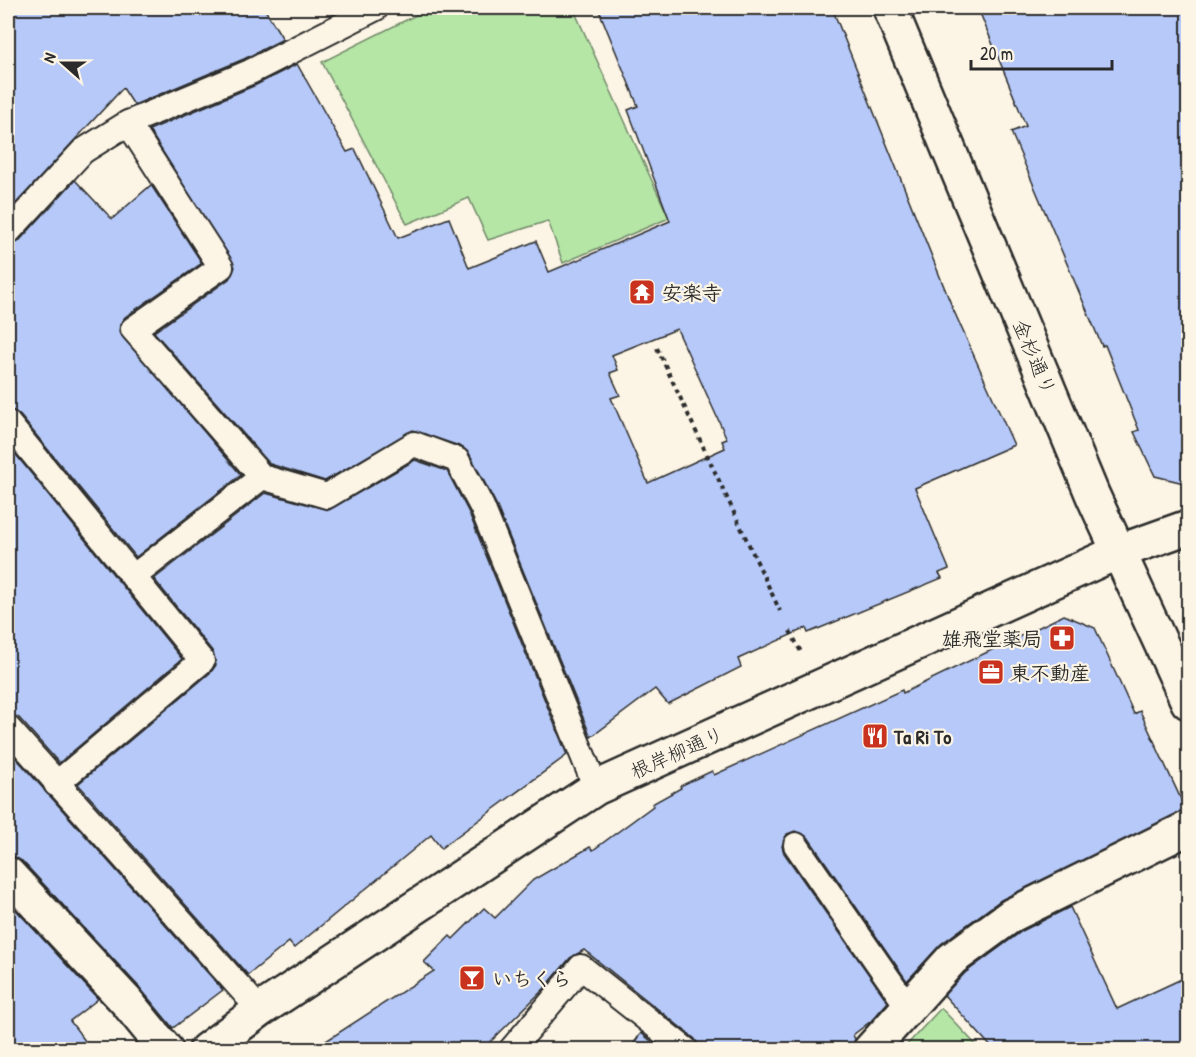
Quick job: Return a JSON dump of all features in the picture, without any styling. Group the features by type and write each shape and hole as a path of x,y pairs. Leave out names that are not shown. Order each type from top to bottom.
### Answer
{"street":[{"name":"金杉通り","path":"890,8 1118,552 1188,702"},
{"name":"根岸柳通り","path":"206,1050 260,1010 596,788 1118,552 1188,527"},
{"path":"870,1050 952,958 1012,915 1188,828"},
{"path":"8,874 126,1001 166,1050"}],"lane":[{"path":"8,232 83,151 128,123 250,72 376,8"},
{"path":"128,123 221,267 133,329 262,477 327,496 414,444 457,460 482,507 596,788"},
{"path":"8,423 202,661 56,784"},
{"path":"133,578 262,477"},
{"path":"8,728 260,1010"},
{"path":"795,846 908,1006"},
{"path":"511,1050 581,967 686,1050"}],"path":[{"path":"657,348 780,611"},
{"path":"790,631 806,660"}],"green space":[{"path":"430,8 573,8 669,218 563,263 548,221 488,240 469,198 407,224 322,62"},
{"path":"941,1008 980,1049 903,1049"}],"building":[{"path":"8,8 264,8 283,39 244,59 134,105 123,88 8,212"},
{"path":"598,8 832,8 953,309 1014,445 915,488 949,569 939,573 942,578 808,633 806,628 738,659 741,667 668,704 655,689 591,737 495,502 469,453 462,447 413,430 325,481 270,464 154,332 229,279 235,267 149,130 256,85 297,64 347,152 355,149 398,238 449,218 469,268 536,241 549,272 670,221 628,110 638,106","holes":["677,329 727,439 722,441 725,448 648,483 611,398 620,395 610,373 618,370 612,355"]},
{"path":"978,8 1188,8 1188,484 1155,476 1134,432 1139,430 1105,345 1102,346 1011,132 1026,126"},
{"path":"75,180 112,219 151,185 202,263 125,317 120,324 119,332 241,475 136,557 19,414 8,409 8,246 18,242"},
{"path":"8,445 182,659 59,763 19,718 8,714"},
{"path":"415,460 447,471 469,513 567,755 441,848 431,835 294,948 289,942 248,975 78,784 211,672 216,665 213,652 154,579 265,493 329,510"},
{"path":"1064,615 1095,628 1134,714 1140,711 1186,810 1001,900 941,944 907,981 808,837 795,831 787,834 782,846 784,853 888,1002 871,1021 853,1035 855,1039 852,1050 700,1050 695,1039 584,950 570,958 544,989 482,1050 312,1050 434,971 424,962 450,936 453,939 484,908 495,918 533,880 590,847 593,850 653,806 652,804 681,788 680,786 712,771 714,775 902,690 903,693"},
{"path":"8,749 223,990 173,1028 140,988 22,861 8,856"},
{"path":"8,901 98,999 70,1021 92,1050 8,1050"},
{"path":"1070,907 1117,1009 1188,976 1188,1050 994,1050 944,995 965,973 1022,931"},
{"path":"641,1033 662,1050 629,1050"}],"place":[{"name":"安楽寺","path":"642,292"},
{"name":"雄飛堂薬局","path":"1062,638"},
{"name":"東不動産","path":"991,672"},
{"name":"Ta Ri To","path":"875,736"},
{"name":"いちくら","path":"472,978"}]}
